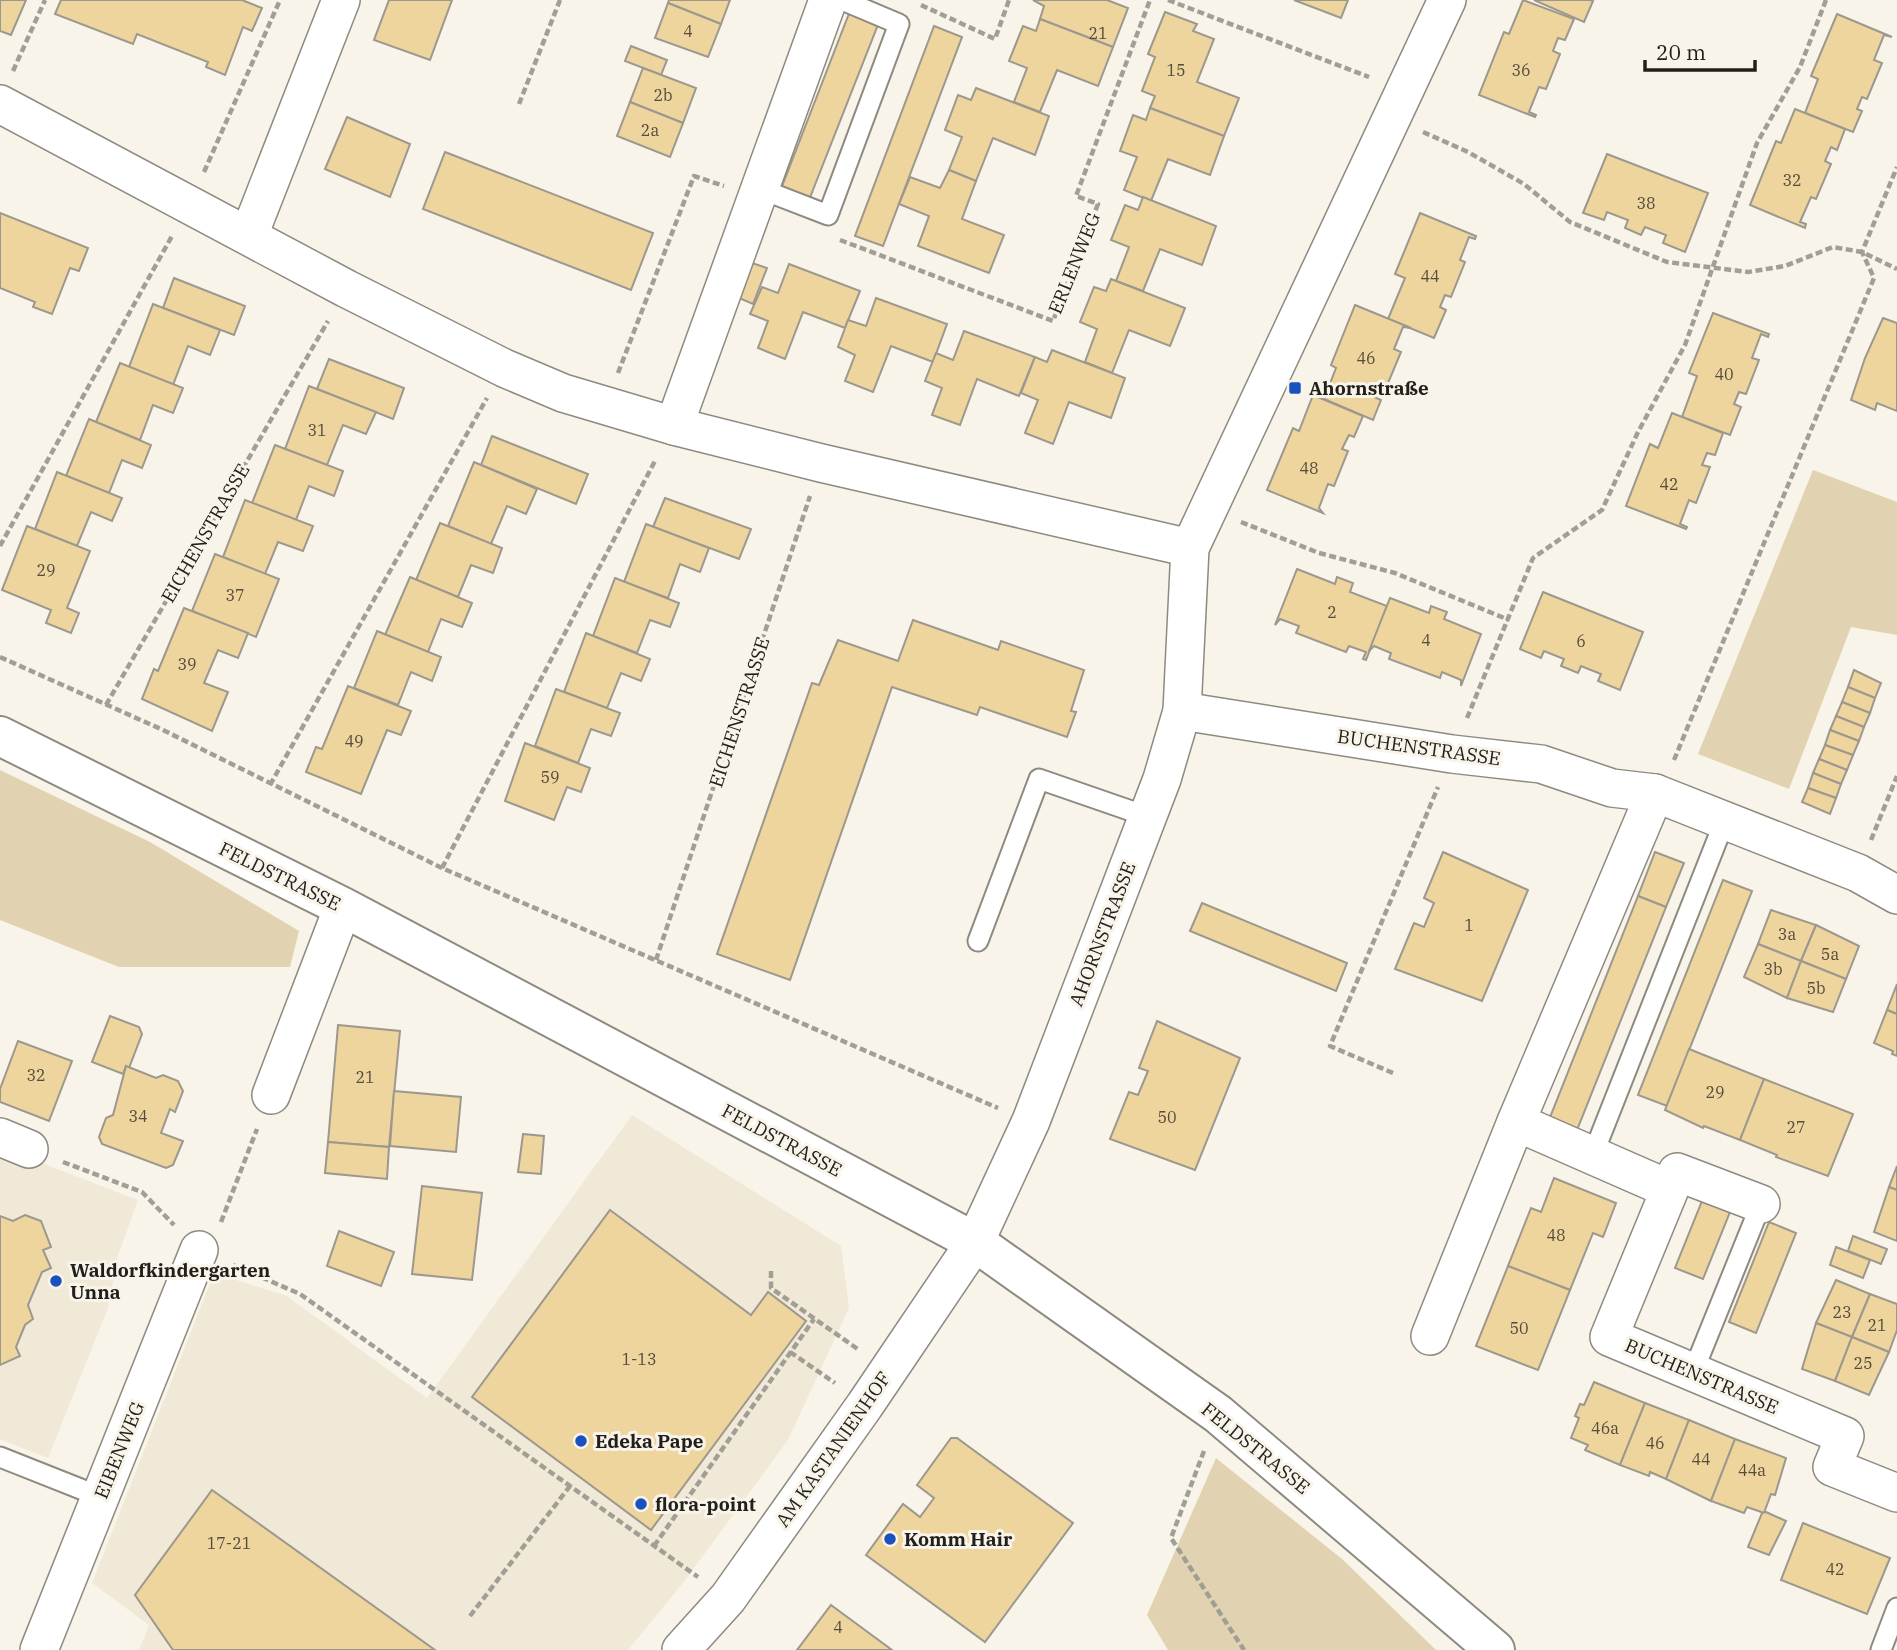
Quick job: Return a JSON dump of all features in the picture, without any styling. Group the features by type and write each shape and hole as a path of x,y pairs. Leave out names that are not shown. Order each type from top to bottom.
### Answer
{"main road":[{"name":"FELDSTRASSE","path":"0,736 343,907 975,1242 1218,1414 1495,1650"}],"street":[{"path":"249,235 341,0"},
{"path":"674,426 828,0"},
{"name":"AHORNSTRASSE","path":"975,1242 1031,1121 1162,779 1182,711 1190,548 1447,0"},
{"path":"3,94 189,204 347,289 504,368 605,406 674,426 821,463 1190,548"},
{"name":"BUCHENSTRASSE","path":"1182,711 1452,754 1541,764 1612,788 1654,793 1858,873 1897,895"},
{"path":"1430,1336 1516,1122 1654,793"},
{"path":"271,1095 343,907"},
{"path":"1516,1122 1669,1189 1677,1172 1760,1204"},
{"name":"BUCHENSTRASSE","path":"1669,1189 1609,1337 1846,1436 1832,1467 1897,1493"},
{"name":"AM KASTANIENHOF","path":"681,1650 728,1598 865,1405 975,1242"},
{"name":"EIBENWEG","path":"39,1650 199,1250"}],"lane":[{"path":"758,188 828,215 899,24 842,0"},
{"path":"978,942 1039,779 1146,816"},
{"path":"1592,1157 1725,820"},
{"path":"1693,1372 1760,1204"},
{"path":"0,1457 101,1497"},
{"path":"1881,1650 1897,1608"}],"path":[{"path":"3,94 45,0"},
{"path":"0,546 189,204 281,0"},
{"path":"519,104 559,0"},
{"path":"910,0 995,38 1009,0"},
{"name":"ERLENWEG","path":"827,234 1053,321 1098,204 1076,196 1150,0"},
{"path":"1168,0 1396,104 1468,152 1524,184 1570,222 1667,262 1748,272 1772,268 1833,247 1862,252 1897,268"},
{"path":"1392,1073 1329,1046 1533,558 1602,510 1638,432 1685,345 1757,143 1800,67 1826,0"},
{"path":"1654,793 1677,756 1874,278 1862,252 1897,167"},
{"path":"605,406 694,176"},
{"name":"EICHENSTRASSE","path":"106,705 347,289"},
{"path":"270,785 504,368"},
{"path":"442,867 674,426"},
{"name":"EICHENSTRASSE","path":"656,960 821,463"},
{"path":"1208,509 1319,553 1395,573 1509,620"},
{"path":"0,657 163,730 270,785 442,867 951,1090 1031,1121"},
{"path":"1858,873 1897,776"},
{"path":"199,1250 220,1224 271,1095"},
{"path":"15,1143 142,1192 199,1250 300,1294 728,1598"},
{"path":"771,1271 771,1288 842,1339"},
{"path":"654,1546 814,1319"},
{"path":"790,1352 824,1376"},
{"path":"1218,1414 1171,1538 1244,1650"},
{"path":"470,1616 570,1486"}],"shaded area":[{"path":"1813,470 1897,502 1897,635 1851,627 1789,789 1698,754"},
{"path":"0,770 150,842 299,931 290,967 119,967 0,920"},
{"path":"632,1115 841,1246 849,1308 788,1440 683,1583 628,1650 139,1650 149,1625 92,1583 214,1273 287,1296 427,1398"},
{"name":"Waldorfkindergarten Unna","path":"0,1147 138,1200 118,1255 108,1308 48,1458 0,1439"},
{"path":"1216,1458 1342,1559 1436,1650 1168,1650 1147,1615"}],"building":[{"path":"0,0 26,0 11,35 0,31"},
{"path":"61,0 242,0 262,8 252,31 243,27 225,75 206,67 208,62 137,34 133,44 55,14"},
{"path":"389,0 452,0 430,60 374,40"},
{"path":"669,0 730,0 721,24 668,3"},
{"path":"1033,0 1107,0 1128,8 1113,47 1040,19 1044,6"},
{"path":"1294,0 1348,0 1341,18"},
{"path":"1523,0 1574,19 1565,40 1558,38 1553,51 1560,54 1546,89 1539,87 1529,112 1536,115 1535,117 1479,95 1504,32 1509,34"},
{"path":"1534,0 1590,0 1593,1 1584,22"},
{"path":"668,3 721,24 708,57 655,38"},
{"path":"850,11 879,22 809,200 781,189"},
{"path":"1165,12 1197,24 1193,31 1214,39 1197,82 1239,98 1224,136 1150,108 1155,96 1142,91 1155,57 1148,54"},
{"path":"1837,14 1892,37 1884,35 1874,60 1882,63 1867,99 1862,97 1857,109 1862,111 1853,132 1805,113 1818,79 1811,76"},
{"path":"1040,19 1113,47 1098,86 1057,70 1040,112 1014,102 1027,68 1009,61 1023,26 1036,31"},
{"path":"934,26 962,37 883,246 855,236"},
{"path":"631,46 667,60 661,75 625,61"},
{"path":"643,68 696,88 683,123 630,102"},
{"path":"976,88 1049,116 1035,155 993,138 976,181 949,170 962,137 945,130 958,95 971,100"},
{"path":"630,102 683,123 670,157 617,136"},
{"path":"1150,108 1224,136 1210,175 1168,159 1151,201 1124,190 1137,157 1120,151 1133,115 1146,120"},
{"path":"1795,109 1845,129 1837,150 1831,147 1825,161 1831,164 1816,199 1811,197 1800,222 1806,224 1805,228 1750,205 1776,141 1781,143"},
{"path":"347,117 410,144 390,197 325,169"},
{"path":"445,152 653,233 631,290 423,209"},
{"path":"1607,154 1708,193 1685,252 1663,243 1666,235 1645,227 1641,235 1625,228 1628,220 1607,212 1604,220 1583,213"},
{"path":"949,170 976,181 962,219 1004,235 989,273 918,246 929,216 899,204 910,177 940,188"},
{"path":"1143,197 1216,226 1202,265 1160,249 1143,291 1116,281 1129,247 1111,240 1125,205 1138,210"},
{"path":"0,213 88,248 79,271 70,268 52,314 33,307 35,302 0,288"},
{"path":"1420,213 1476,236 1475,239 1469,237 1460,260 1465,262 1451,297 1445,295 1440,307 1446,310 1434,338 1388,319 1405,278 1395,274"},
{"path":"752,263 767,268 753,304 739,298"},
{"path":"789,264 860,291 845,328 803,312 785,359 758,348 768,321 750,314 762,287 778,293"},
{"path":"174,278 245,306 234,335 163,308"},
{"path":"1111,279 1185,308 1170,346 1129,330 1112,373 1085,362 1097,329 1080,322 1094,287 1106,291"},
{"path":"876,298 947,324 933,362 891,346 873,392 845,381 855,355 838,347 848,320 866,326"},
{"path":"153,304 220,330 210,355 188,346 173,385 129,367"},
{"path":"1355,305 1411,328 1403,327 1394,349 1401,352 1386,388 1379,385 1374,397 1381,400 1373,420 1324,399 1336,368 1331,365"},
{"path":"1713,313 1769,334 1768,337 1761,334 1752,358 1759,360 1746,394 1739,392 1734,404 1741,407 1730,435 1682,417 1697,376 1689,373"},
{"path":"1883,318 1897,323 1897,411 1877,403 1875,410 1851,400 1865,358"},
{"path":"964,331 1035,357 1019,396 977,379 960,425 932,415 942,388 925,381 936,353 953,360"},
{"path":"1052,350 1125,378 1111,418 1069,402 1053,444 1025,433 1038,400 1021,393 1035,357 1047,362"},
{"path":"329,359 404,388 393,419 317,389"},
{"path":"120,363 183,388 173,413 153,405 140,440 96,422"},
{"path":"309,386 376,412 366,434 343,425 327,465 285,449"},
{"path":"1313,395 1363,416 1354,437 1349,435 1342,449 1348,451 1334,486 1328,484 1319,508 1323,513 1267,490 1293,428 1299,431"},
{"path":"1672,413 1723,433 1715,455 1707,453 1702,465 1710,467 1696,503 1689,500 1680,524 1687,527 1686,529 1626,506 1650,444 1658,448"},
{"path":"89,419 151,445 142,468 122,460 109,493 66,476"},
{"path":"492,436 588,474 576,504 481,465"},
{"path":"275,445 343,471 334,496 309,486 296,520 252,503"},
{"path":"474,462 537,489 526,514 507,506 491,544 448,526"},
{"path":"57,472 122,498 112,521 91,512 77,546 35,529"},
{"path":"665,498 751,529 739,559 653,527"},
{"path":"245,500 313,526 303,551 278,542 265,574 223,557"},
{"path":"440,523 502,548 493,573 471,565 458,597 416,580"},
{"path":"646,524 709,548 700,572 680,564 668,598 624,582"},
{"path":"27,526 90,551 67,608 79,613 71,633 46,623 51,610 2,590"},
{"path":"215,554 279,579 256,637 192,611"},
{"path":"1297,569 1335,584 1337,577 1353,583 1350,592 1387,606 1366,660 1363,659 1366,652 1349,646 1346,652 1296,633 1299,626 1280,619 1275,625"},
{"path":"410,577 472,603 462,627 441,619 428,652 385,635"},
{"path":"615,578 679,603 670,627 650,620 637,653 593,636"},
{"path":"1543,592 1643,632 1620,690 1598,681 1601,674 1581,666 1578,673 1561,666 1564,659 1544,651 1541,658 1520,649"},
{"path":"1390,598 1429,613 1431,606 1447,612 1444,619 1481,634 1461,686 1461,680 1442,672 1440,678 1389,659 1391,653 1374,646 1369,651"},
{"path":"184,608 248,633 238,658 218,650 204,683 228,692 212,731 142,699 154,669 158,671"},
{"path":"913,620 998,650 1001,641 1084,670 1071,711 1076,712 1067,737 980,707 977,715 892,687 790,980 717,954 812,683 819,685 838,640 898,661"},
{"path":"377,631 441,657 432,681 411,672 398,705 354,688"},
{"path":"586,633 650,659 641,681 621,673 607,708 564,692"},
{"path":"1854,670 1881,683 1875,698 1848,687"},
{"path":"348,686 411,711 401,735 387,730 361,794 306,772 316,747 322,749"},
{"path":"1848,687 1875,698 1870,713 1842,702"},
{"path":"556,689 620,713 611,736 591,729 578,763 535,746"},
{"path":"1842,702 1870,713 1864,727 1836,716"},
{"path":"1836,716 1864,727 1859,741 1830,730"},
{"path":"1830,730 1859,741 1853,755 1825,745"},
{"path":"525,743 590,768 581,792 567,787 554,820 505,801"},
{"path":"1825,745 1853,755 1847,770 1819,759"},
{"path":"1819,759 1847,770 1841,784 1813,773"},
{"path":"1813,773 1841,784 1836,798 1808,788"},
{"path":"1808,788 1836,798 1830,814 1802,802"},
{"path":"1443,852 1528,890 1482,1001 1395,969 1414,923 1424,927 1434,903 1424,898"},
{"path":"1655,852 1684,863 1666,907 1638,896"},
{"path":"1723,880 1752,891 1667,1106 1638,1095"},
{"path":"1638,896 1666,907 1575,1135 1547,1125"},
{"path":"1202,903 1347,963 1336,991 1190,931"},
{"path":"1771,910 1816,925 1801,961 1758,944"},
{"path":"1816,925 1859,946 1846,979 1801,961"},
{"path":"1758,944 1801,961 1787,998 1744,977"},
{"path":"1801,961 1846,979 1833,1012 1787,998"},
{"path":"1897,984 1897,1014 1887,1010"},
{"path":"1887,1010 1897,1014 1897,1056 1892,1054 1893,1051 1874,1043"},
{"path":"110,1016 139,1027 142,1034 129,1068 126,1066 123,1074 92,1062"},
{"path":"1157,1021 1240,1058 1195,1170 1110,1139 1129,1092 1138,1095 1148,1071 1139,1068"},
{"path":"338,1025 400,1031 389,1147 328,1142"},
{"path":"18,1041 72,1061 49,1121 0,1102 0,1089"},
{"path":"1689,1049 1764,1079 1740,1140 1704,1126 1703,1128 1665,1110"},
{"path":"126,1066 156,1078 163,1075 178,1081 183,1091 175,1112 170,1109 161,1133 183,1141 173,1165 166,1168 102,1144 99,1137 106,1118 113,1115"},
{"path":"1764,1079 1853,1114 1828,1176 1776,1157 1777,1155 1740,1140"},
{"path":"394,1091 461,1097 456,1152 390,1146"},
{"path":"523,1134 544,1136 541,1174 518,1172"},
{"path":"328,1142 389,1147 387,1179 325,1173"},
{"path":"1897,1166 1897,1190 1889,1187"},
{"path":"1554,1178 1616,1203 1603,1237 1593,1233 1570,1290 1508,1266 1531,1208 1541,1212"},
{"path":"422,1186 482,1193 472,1280 412,1274"},
{"path":"1889,1187 1897,1190 1897,1241 1874,1232"},
{"path":"1704,1196 1732,1207 1703,1279 1675,1268"},
{"path":"610,1210 751,1315 768,1292 806,1321 651,1530 472,1397"},
{"path":"25,1215 41,1221 51,1247 43,1250 51,1268 42,1272 28,1305 33,1319 25,1325 16,1347 20,1356 0,1365 0,1216 13,1221"},
{"path":"1769,1222 1796,1233 1756,1333 1729,1322"},
{"path":"339,1231 394,1252 381,1286 327,1266"},
{"path":"1853,1236 1887,1249 1881,1264 1848,1251"},
{"path":"1836,1247 1870,1260 1863,1278 1830,1265"},
{"path":"1508,1266 1570,1290 1538,1370 1476,1346"},
{"path":"1836,1280 1870,1294 1852,1337 1816,1323"},
{"path":"1870,1294 1897,1304 1897,1330 1889,1352 1852,1337"},
{"path":"1816,1323 1852,1337 1835,1381 1802,1369"},
{"path":"1852,1337 1889,1352 1869,1395 1835,1381"},
{"path":"1594,1382 1645,1403 1620,1465 1585,1450 1588,1445 1571,1438 1579,1418 1575,1416 1580,1404 1584,1405"},
{"path":"1645,1403 1689,1420 1666,1479 1620,1465"},
{"path":"1689,1420 1735,1439 1711,1501 1666,1479"},
{"path":"951,1438 957,1438 1073,1523 985,1642 866,1555 903,1504 920,1517 934,1498 917,1485"},
{"path":"1735,1439 1786,1458 1775,1495 1771,1494 1764,1513 1747,1507 1744,1513 1711,1501"},
{"path":"212,1490 435,1650 173,1650 135,1595"},
{"path":"1766,1512 1786,1521 1769,1555 1748,1547 1762,1513"},
{"path":"1803,1523 1890,1558 1867,1614 1781,1580"},
{"path":"831,1605 892,1650 797,1650"}],"place":[{"name":"Ahornstraße","path":"1295,388"},
{"name":"Waldorfkindergarten Unna","path":"56,1281"},
{"name":"Edeka Pape","path":"581,1441"},
{"name":"flora-point","path":"641,1504"},
{"name":"Komm Hair","path":"890,1539"}]}
